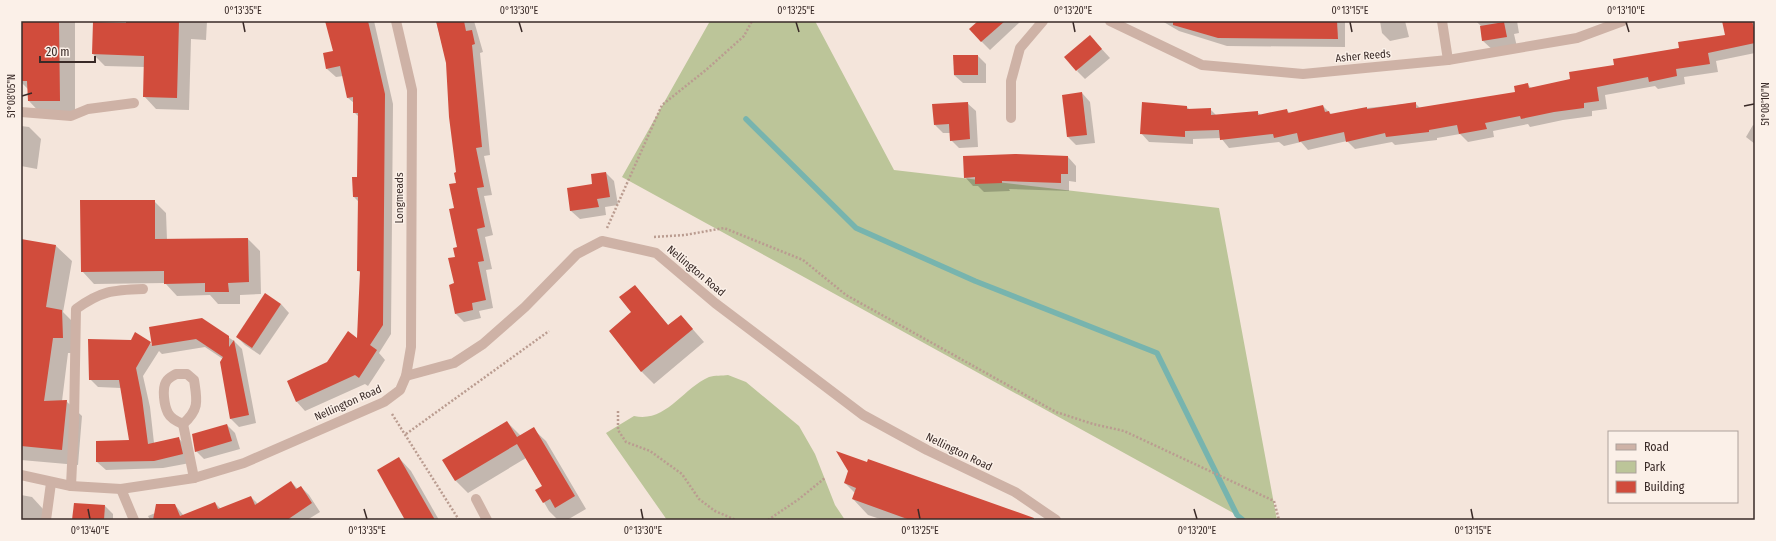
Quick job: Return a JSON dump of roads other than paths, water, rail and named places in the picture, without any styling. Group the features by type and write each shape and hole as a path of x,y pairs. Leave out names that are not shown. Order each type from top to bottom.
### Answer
{"street":[{"name":"Longmeads","path":"396,21 412,90 411,347 406,376"},
{"path":"1011,118 1011,81 1020,48 1043,21"},
{"name":"Asher Reeds","path":"1110,21 1202,65 1304,74 1448,60 1577,38 1623,21"},
{"path":"1442,21 1448,60"},
{"path":"21,112 71,116 88,109 134,103"},
{"name":"Nellington Road","path":"21,475 51,483 71,486 121,489 194,478 244,463 384,402 400,390 406,376 454,363 483,344 525,307 577,254 602,241 656,253 715,303 863,415 927,450 1015,492 1056,520"},
{"path":"71,486 76,310 94,297 118,289 143,288"},
{"path":"176,374 187,374 194,380 198,403 190,418 183,424 176,421 168,414 165,403 163,388 167,380 176,374"},
{"path":"183,424 194,478"},
{"path":"46,520 51,483"},
{"path":"121,489 134,520"},
{"path":"476,500 487,520"}],"waterway":[{"path":"746,119 856,228 975,281 1157,353 1237,515 1243,520"}]}
